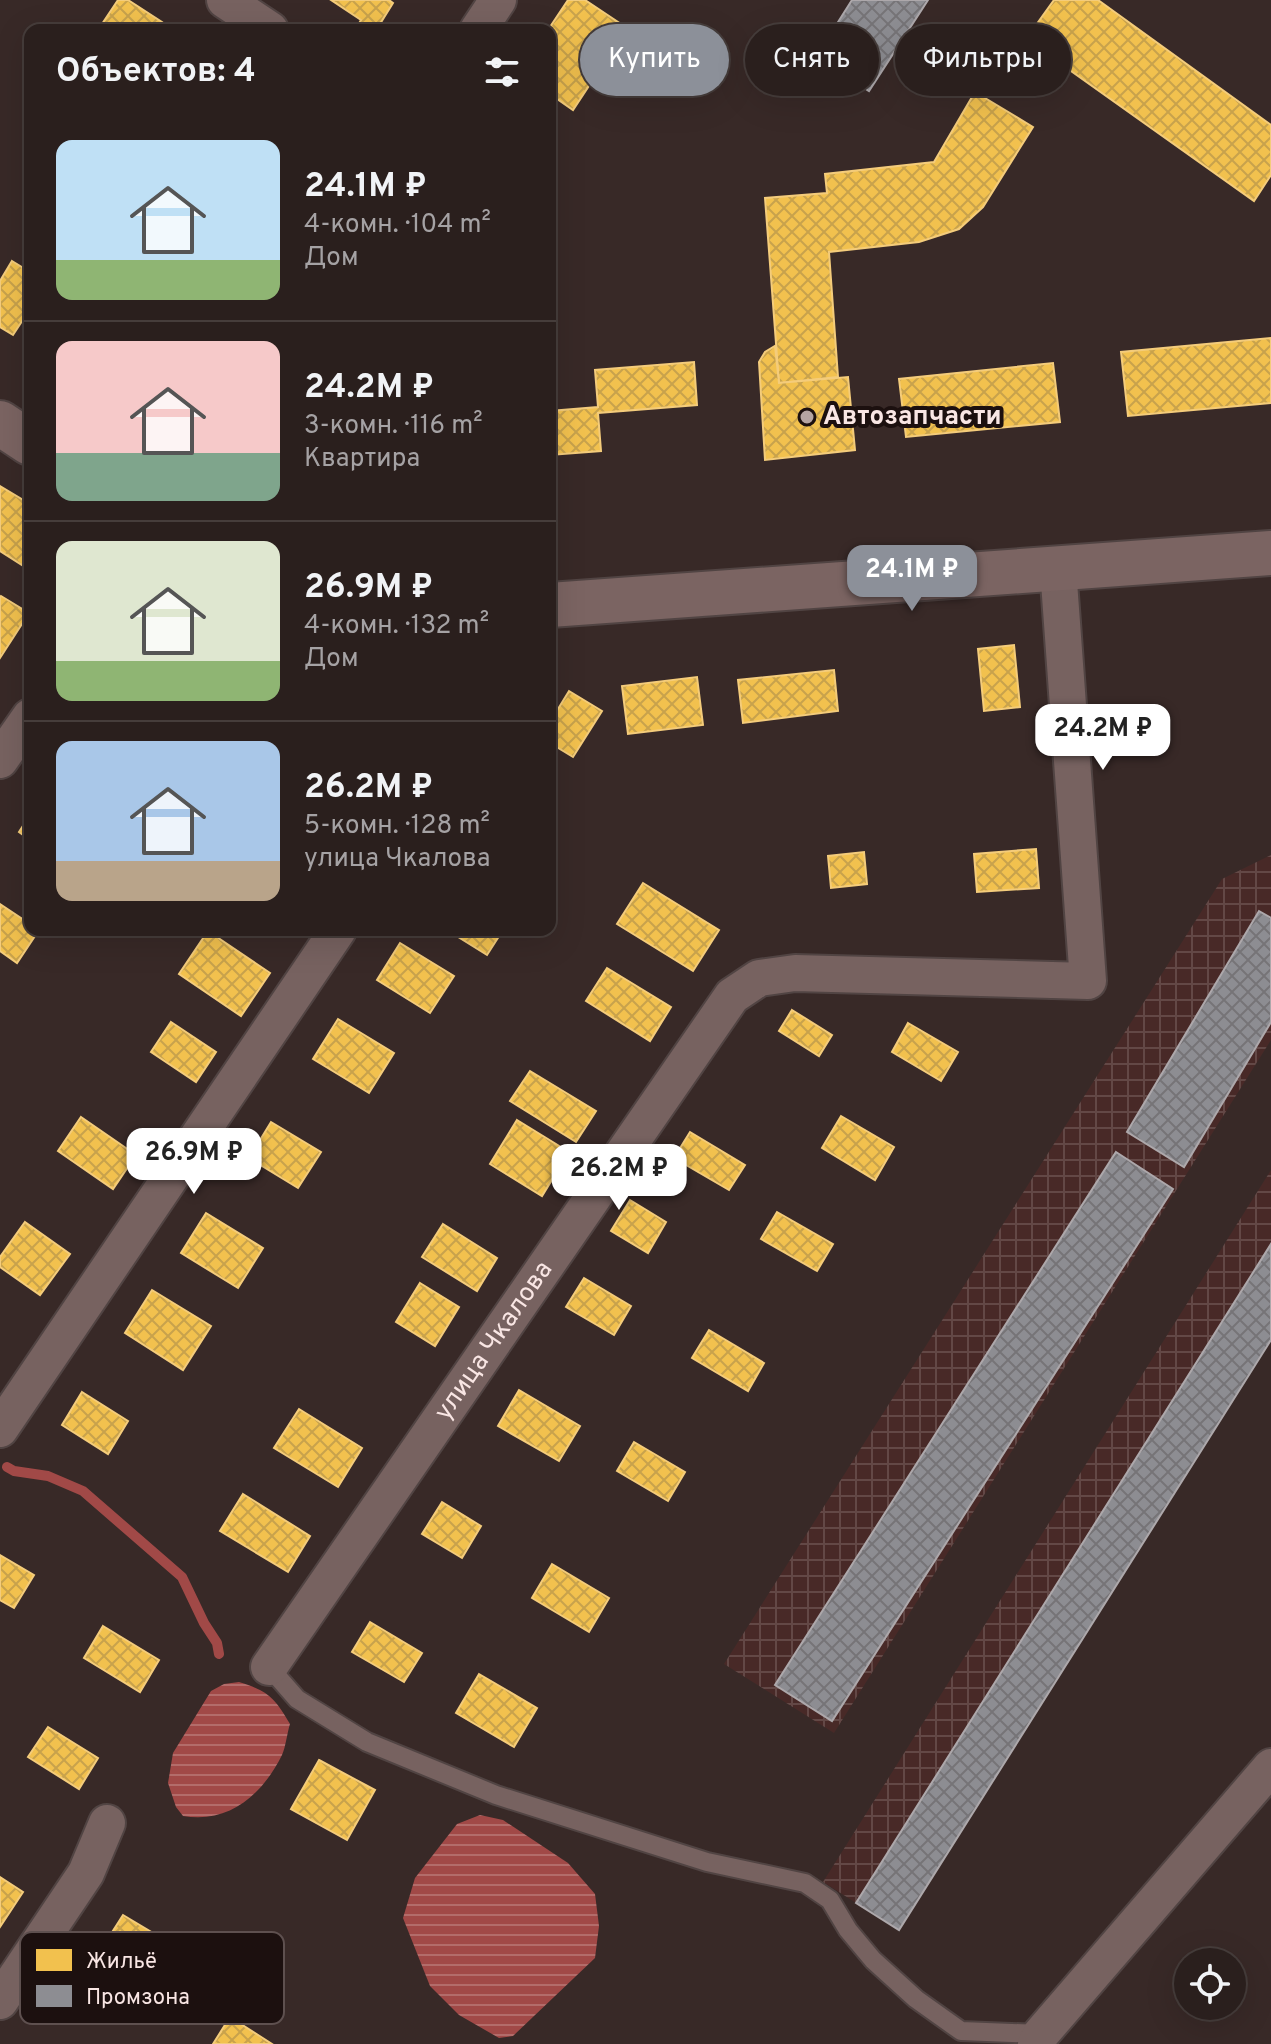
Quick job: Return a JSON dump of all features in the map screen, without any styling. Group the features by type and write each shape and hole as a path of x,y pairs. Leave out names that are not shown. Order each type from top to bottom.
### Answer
{"main road":[{"path":"0,423 24,439"},
{"path":"556,609 1271,553"}],"street":[{"path":"225,0 261,24"},
{"path":"482,24 498,0"},
{"name":"улица Чкалова","path":"269,1667 732,996 759,978 795,973 1088,981 1058,568"},
{"path":"0,760 24,726"},
{"path":"0,1429 334,936"},
{"path":"1038,2039 1271,1767"},
{"path":"46,1932 86,1873 107,1823"},
{"path":"0,2001 20,1971"}],"lane":[{"path":"269,1667 297,1699 367,1742 496,1795 707,1862 805,1883 830,1900 848,1930 873,1960 916,1999 961,2031 1038,2039"}],"shaded area":[{"path":"1271,855 1271,1040 834,1733 724,1664 1222,879"},
{"path":"1271,1170 1271,1340 899,1930 823,1882"},
{"path":"239,1682 270,1697 290,1724 282,1755 265,1783 242,1804 215,1815 183,1816 176,1807 168,1783 173,1753 211,1691 224,1684"},
{"path":"480,1815 503,1820 568,1863 595,1894 599,1926 595,1958 513,2036 499,2038 459,2015 430,1986 403,1918 415,1878 457,1824"}],"building: Жильё":[{"path":"118,0 128,0 162,22 161,24 102,24"},
{"path":"331,0 389,0 393,3 380,24 359,24 361,20"},
{"path":"568,0 585,0 621,24 580,24 582,96 573,110 556,98 556,24 552,24"},
{"path":"1054,0 1098,0 1271,125 1271,175 1254,201 1071,71 1071,24 1037,24"},
{"path":"973,96 982,96 1033,127 983,207 959,229 919,242 829,252 838,377 779,383 765,198 827,193 825,174 934,162"},
{"path":"12,261 24,268 24,318 13,335 0,327 0,281"},
{"path":"1271,338 1271,403 1128,416 1121,352"},
{"name":"Автозапчасти","path":"775,346 779,383 848,377 855,450 765,460 759,362 765,352"},
{"path":"694,362 697,405 598,413 601,451 556,455 556,410 598,407 595,370"},
{"path":"1053,363 1060,422 906,437 899,379"},
{"path":"0,486 24,500 24,562 22,565 0,551"},
{"path":"0,597 24,610 24,621 0,658"},
{"path":"1014,645 1020,707 984,711 978,649"},
{"path":"834,670 838,711 743,723 738,680"},
{"path":"697,677 703,725 628,734 622,686"},
{"path":"569,691 602,711 573,757 556,747 556,712"},
{"path":"1036,849 1039,888 977,892 974,854"},
{"path":"864,852 867,884 831,888 828,856"},
{"path":"643,883 719,930 693,971 617,924"},
{"path":"0,904 24,920 24,936 35,936 17,963 0,951"},
{"path":"205,936 215,936 270,973 241,1016 179,974"},
{"path":"457,936 499,936 487,955"},
{"path":"400,943 454,976 430,1013 377,980"},
{"path":"607,968 671,1007 650,1041 586,1001"},
{"path":"792,1010 832,1035 819,1056 779,1031"},
{"path":"338,1019 394,1053 369,1093 313,1059"},
{"path":"171,1022 216,1052 196,1082 151,1052"},
{"path":"908,1023 958,1052 941,1081 892,1052"},
{"path":"530,1071 596,1111 576,1142 510,1101"},
{"path":"841,1116 894,1147 875,1180 822,1148"},
{"path":"81,1117 136,1155 113,1189 58,1151"},
{"path":"517,1120 569,1152 542,1196 490,1164"},
{"path":"271,1122 321,1152 298,1188 249,1158"},
{"path":"690,1132 745,1165 729,1190 674,1158"},
{"path":"630,1200 666,1222 648,1253 611,1231"},
{"path":"777,1212 833,1244 817,1271 761,1239"},
{"path":"206,1213 263,1248 238,1288 181,1253"},
{"path":"25,1222 70,1254 40,1295 0,1267 0,1257"},
{"path":"443,1224 497,1258 477,1291 422,1257"},
{"path":"584,1278 631,1306 614,1335 566,1307"},
{"path":"420,1283 459,1307 435,1346 396,1322"},
{"path":"152,1290 211,1326 183,1370 125,1333"},
{"path":"709,1330 764,1363 748,1391 692,1358"},
{"path":"519,1390 580,1426 559,1461 498,1426"},
{"path":"82,1392 128,1421 108,1454 62,1425"},
{"path":"299,1409 362,1448 338,1487 274,1448"},
{"path":"634,1442 685,1472 668,1501 617,1471"},
{"path":"243,1494 310,1536 288,1572 220,1531"},
{"path":"442,1502 481,1526 462,1558 422,1534"},
{"path":"0,1555 34,1575 14,1608 0,1600"},
{"path":"552,1564 609,1598 589,1632 532,1598"},
{"path":"370,1622 422,1653 404,1682 352,1652"},
{"path":"103,1626 159,1660 140,1692 84,1658"},
{"path":"479,1674 537,1708 514,1747 456,1713"},
{"path":"48,1727 98,1758 79,1789 28,1757"},
{"path":"319,1760 375,1790 347,1840 291,1809"},
{"path":"0,1877 23,1892 0,1927"},
{"path":"123,1915 152,1932 112,1932"},
{"path":"226,2024 241,2024 272,2044 213,2044"}],"building: Промзона":[{"path":"852,0 928,0 912,24 895,24 895,51 879,76 879,24 837,24"},
{"path":"1259,911 1271,918 1271,1022 1184,1167 1127,1132"},
{"path":"1116,1152 1173,1189 832,1721 775,1685"},
{"path":"1271,1244 1271,1340 899,1930 856,1903"}],"waterway":[{"path":"7,1467 14,1471 48,1476 83,1491 182,1577 217,1643 219,1654"}],"place":[{"name":"Автозапчасти","path":"807,417"}]}
